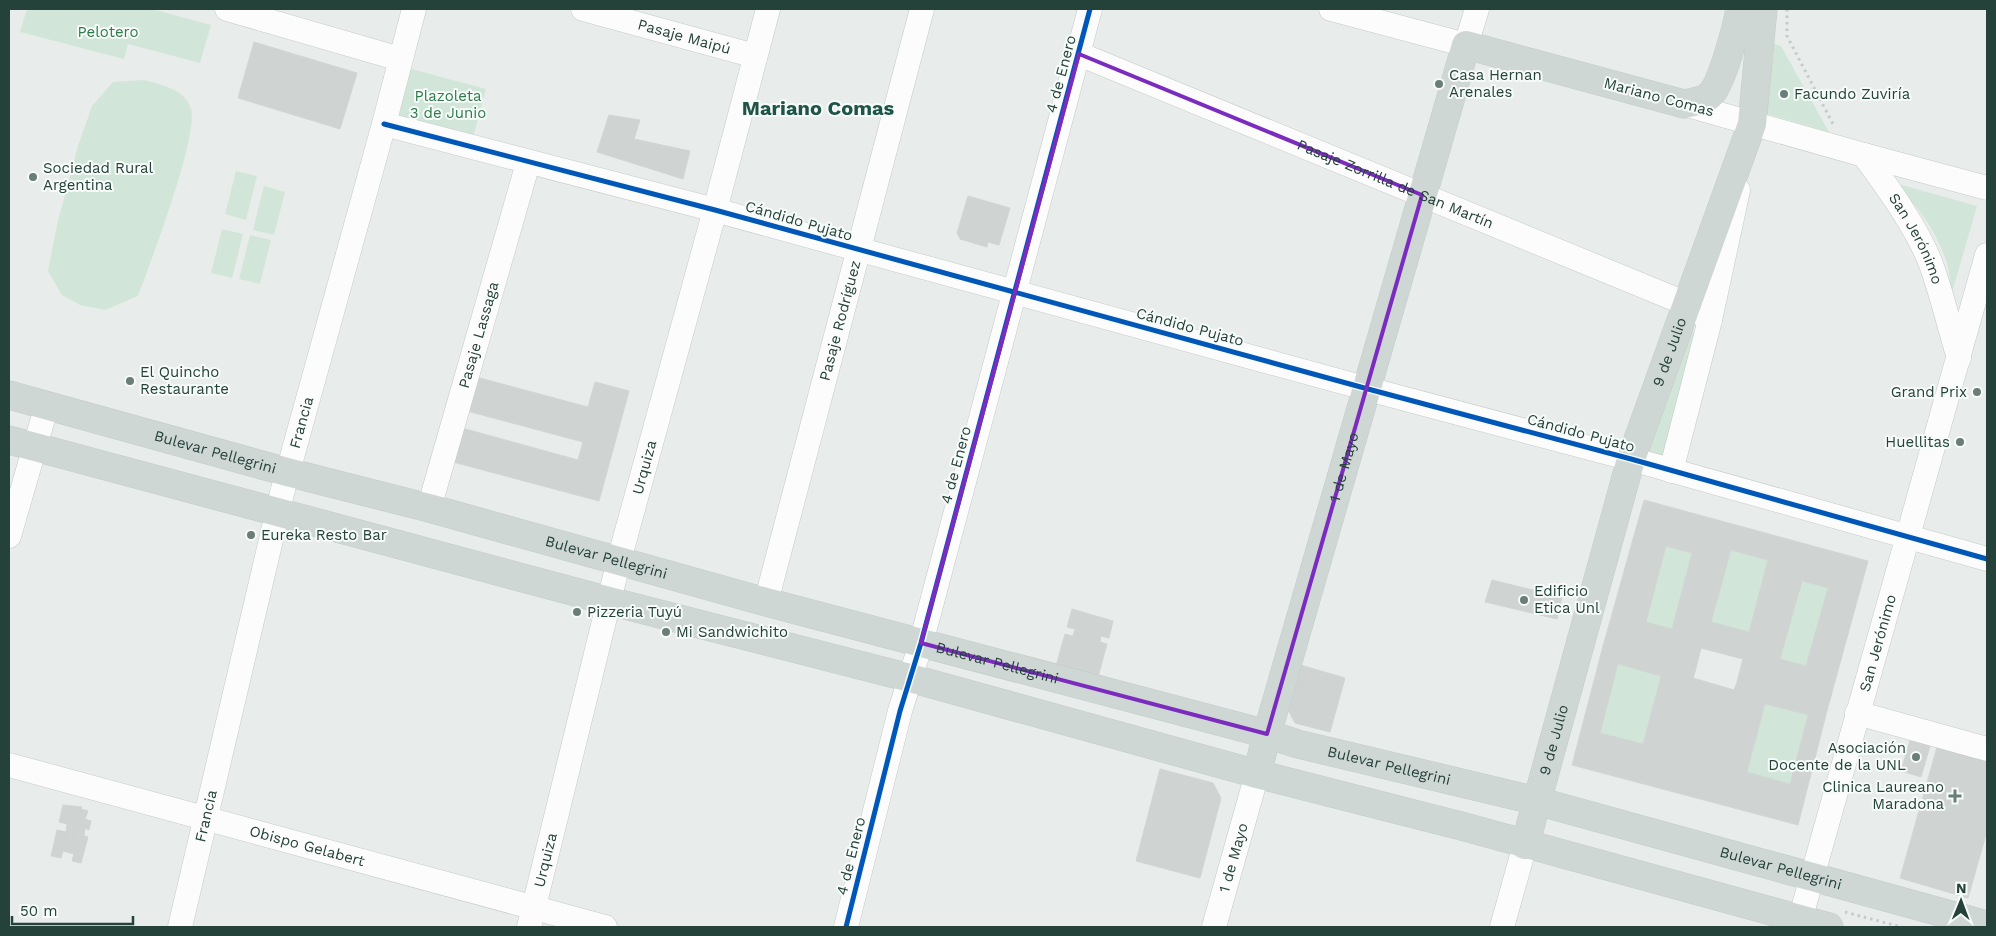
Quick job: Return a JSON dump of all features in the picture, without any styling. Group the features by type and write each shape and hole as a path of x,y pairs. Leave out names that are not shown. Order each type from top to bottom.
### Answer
{"main road":[{"path":"1684,104 1701,100 1710,95 1718,83 1740,9"},
{"path":"1752,124 1763,9"},
{"name":"Mariano Comas","path":"1466,45 1684,104"},
{"name":"1 de Mayo","path":"1257,774 1466,45"},
{"name":"9 de Julio","path":"1525,845 1631,459 1752,124"},
{"name":"Bulevar Pellegrini","path":"9,395 288,472 429,508 766,602 957,651 1298,744 1537,801 1987,925"},
{"path":"22,443 278,510 609,601 910,678 1257,774 1465,827 1799,924 1829,927"}],"street":[{"path":"227,9 400,60"},
{"name":"Francia","path":"180,927 278,510 414,9"},
{"name":"Pasaje Maipú","path":"583,9 755,56"},
{"name":"Urquiza","path":"531,917 618,560 715,210 768,9"},
{"name":"Pasaje Rodríguez","path":"766,602 922,9"},
{"name":"4 de Enero","path":"846,927 910,678 1090,9"},
{"name":"Mariano Comas","path":"1330,9 1466,45"},
{"name":"1 de Mayo","path":"1466,45 1477,9"},
{"name":"Pasaje Zorrilla de San Martín","path":"1079,54 1687,304 1710,320"},
{"name":"Mariano Comas","path":"1684,104 1987,188"},
{"name":"Cándido Pujato","path":"384,124 528,163 715,210 1631,459 1987,560"},
{"name":"9 de Julio","path":"1671,471 1710,320 1752,124"},
{"name":"San Jerónimo","path":"1855,152 1903,212 1929,260 1959,358"},
{"name":"Pasaje Lassaga","path":"429,508 528,163"},
{"name":"San Jerónimo","path":"1799,924 1987,255"},
{"path":"9,536 22,443 47,405"},
{"path":"1858,713 1987,749"},
{"name":"Obispo Gelabert","path":"9,765 206,819 531,917 605,927"},
{"name":"1 de Mayo","path":"1214,927 1257,774"},
{"name":"9 de Julio","path":"1502,927 1525,845"}],"path":[{"path":"1787,9 1787,36 1855,152"}],"highlighted area":[{"path":"1079,54 1422,195 1267,734 921,643"}],"green space":[{"name":"Pelotero","path":"27,9 152,9 211,25 200,63 128,44 124,59 20,32"},
{"path":"1770,42 1781,46 1829,132 1764,113"},
{"name":"Plazoleta 3 de Junio","path":"408,68 486,89 473,137 395,116"},
{"path":"144,80 178,92 188,102 191,109 192,123 181,171 138,296 105,310 80,305 62,295 48,271 57,225 78,146 92,106 113,82"},
{"path":"236,171 257,176 246,220 225,214"},
{"path":"1891,182 1977,206 1951,296 1948,266 1930,226 1916,207"},
{"path":"264,186 285,192 274,235 253,230"},
{"path":"222,229 243,234 232,278 211,273"},
{"path":"250,235 271,240 260,284 239,279"},
{"path":"1690,332 1696,332 1668,464 1643,457"},
{"path":"1666,546 1692,553 1672,629 1646,622"},
{"path":"1731,550 1768,560 1749,632 1711,622"},
{"path":"1802,581 1828,588 1806,666 1780,659"},
{"path":"1618,664 1661,676 1643,744 1600,733"},
{"path":"1765,704 1808,715 1790,784 1747,772"}],"building":[{"path":"254,42 357,73 340,129 238,98"},
{"path":"609,115 640,120 634,139 690,151 683,179 597,152"},
{"path":"968,196 1010,208 999,245 988,242 987,247 960,239 957,233"},
{"path":"476,377 588,407 595,382 629,391 599,501 453,462 462,428 578,460 583,442 467,411"},
{"path":"1644,500 1868,561 1828,707 1737,682 1743,659 1701,648 1695,672 1603,646","holes":["1666,546 1692,553 1672,629 1646,622","1731,550 1768,560 1749,632 1711,622","1802,581 1828,588 1806,666 1780,659"]},
{"name":"Edificio Etica Unl","path":"1492,580 1562,597 1557,619 1485,602"},
{"path":"1072,609 1113,621 1107,623 1075,614"},
{"path":"1072,609 1075,614 1107,623 1113,621 1109,638 1101,636 1100,642 1107,644 1098,677 1095,672 1062,663 1056,666 1065,634 1073,636 1075,629 1067,627"},
{"path":"1603,646 1695,672 1693,678 1734,690 1737,682 1828,707 1798,825 1572,765","holes":["1618,664 1661,676 1643,744 1600,733","1765,704 1808,715 1790,784 1747,772"]},
{"path":"1062,663 1095,672 1098,677 1056,666"},
{"path":"1297,664 1345,678 1330,732 1295,723 1286,706"},
{"name":"Asociación Docente de la UNL","path":"1911,737 1931,743 1921,777 1901,771"},
{"name":"Clinica Laureano Maradona","path":"1937,747 1987,761 1987,831 1968,898 1900,878"},
{"path":"1160,769 1213,783 1221,798 1200,878 1136,861"},
{"path":"63,805 82,807 81,809 88,811 85,819 91,821 89,830 85,828 84,836 88,837 81,863 72,861 74,854 63,851 61,858 51,856 57,830 66,832 67,824 59,822"},
{"path":"72,825 81,827 78,840 69,838"}],"cycle path":[{"path":"846,927 900,711 921,643 1090,9"},
{"path":"384,124 715,210 1631,459 1987,559"}],"place":[{"name":"Casa Hernan Arenales","path":"1439,84"},
{"name":"Facundo Zuviría","path":"1784,94"},
{"name":"Sociedad Rural Argentina","path":"33,177"},
{"name":"El Quincho Restaurante","path":"130,381"},
{"name":"Grand Prix","path":"1977,392"},
{"name":"Huellitas","path":"1960,442"},
{"name":"Eureka Resto Bar","path":"251,535"},
{"name":"Edificio Etica Unl","path":"1524,600"},
{"name":"Pizzeria Tuyú","path":"577,612"},
{"name":"Mi Sandwichito","path":"666,632"},
{"name":"Asociación Docente de la UNL","path":"1916,757"},
{"name":"Clinica Laureano Maradona","path":"1955,796"}],"district":[{"name":"Mariano Comas","path":"818,108"}]}
